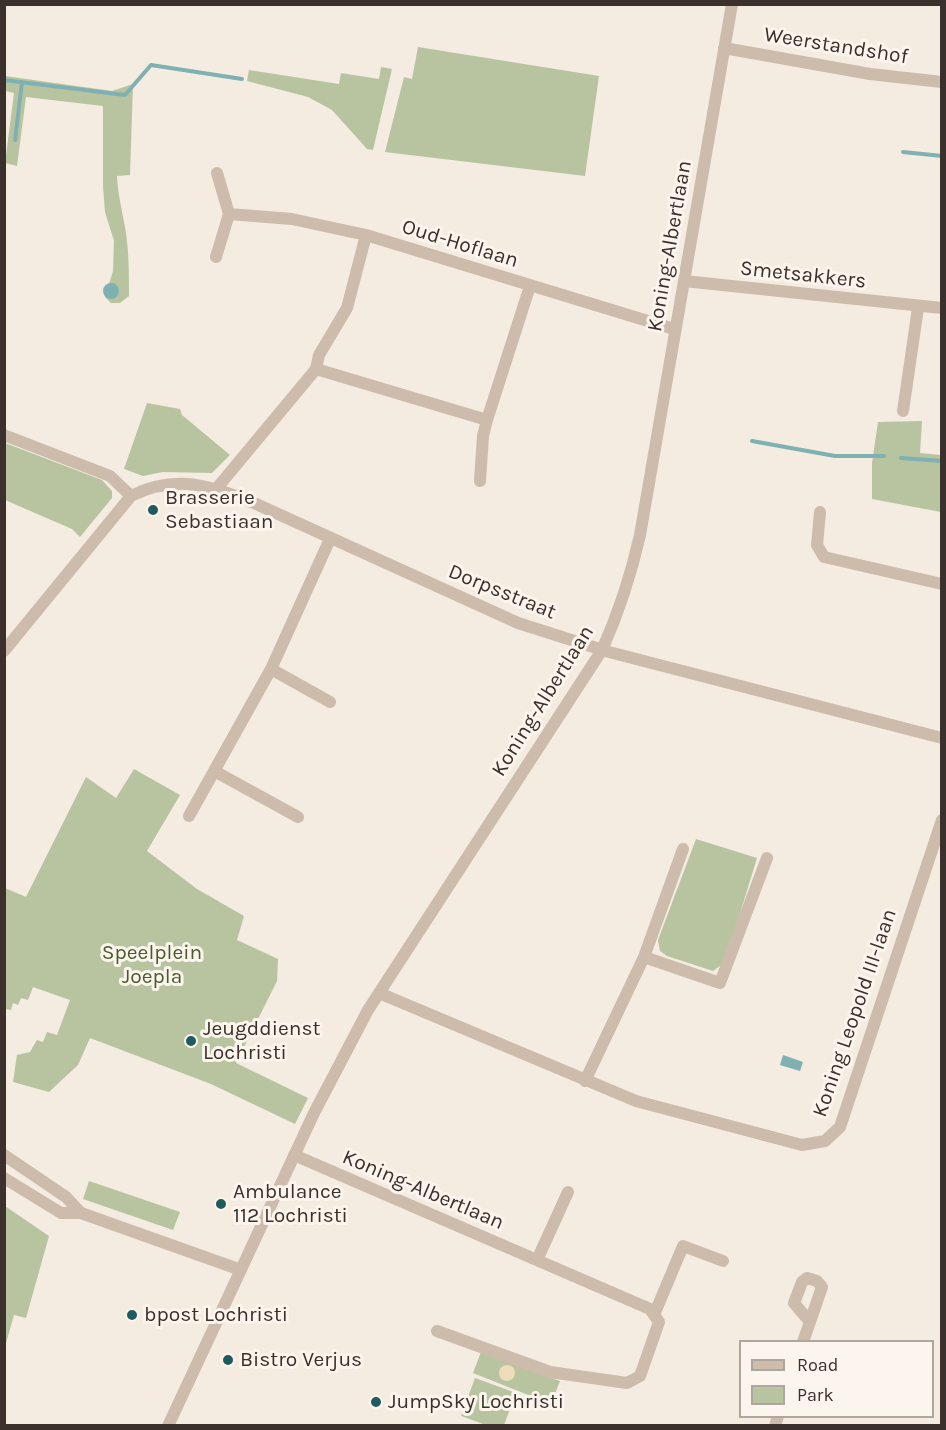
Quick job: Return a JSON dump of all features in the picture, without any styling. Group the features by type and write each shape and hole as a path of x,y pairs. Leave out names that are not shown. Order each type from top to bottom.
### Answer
{"street":[{"name":"Koning-Albertlaan","path":"168,1425 314,1113 378,993 602,650 630,581 732,4"},
{"name":"Weerstandshof","path":"724,48 870,74 942,82"},
{"path":"216,257 229,214 217,173"},
{"name":"Oud-Hoflaan","path":"229,214 292,219 366,235 674,329"},
{"path":"217,488 315,369 319,355 347,308 366,235"},
{"name":"Smetsakkers","path":"684,281 918,308 942,308"},
{"path":"480,481 483,436 487,420 530,286"},
{"path":"903,411 918,308"},
{"path":"315,369 487,420"},
{"path":"4,435 110,476 131,496 4,651"},
{"name":"Dorpsstraat","path":"131,496 151,486 171,484 217,488 518,623 602,650 942,738"},
{"path":"820,512 817,545 824,557 942,584"},
{"path":"189,816 216,772 271,669 330,539"},
{"path":"271,669 330,702"},
{"path":"216,772 298,817"},
{"name":"Koning Leopold III-laan","path":"378,993 636,1101 802,1145 825,1141 840,1128 942,819"},
{"path":"585,1081 644,957 683,849"},
{"path":"644,957 720,984 767,858"},
{"path":"4,1155 66,1197 81,1213"},
{"name":"Koning-Albertlaan","path":"294,1155 650,1309 654,1315"},
{"path":"4,1178 61,1212 81,1213 241,1270"},
{"path":"537,1260 568,1192"},
{"path":"437,1330 550,1372 627,1383 640,1376 658,1322 654,1315 683,1246 723,1261"},
{"path":"803,1340 810,1322"}],"green space":[{"path":"418,47 599,76 585,176 385,152 404,77 412,79"},
{"path":"381,67 392,69 373,150 367,149 332,110 308,97 247,81 249,70 339,84 341,73 379,79"},
{"path":"5,76 112,91 133,84 130,175 117,176 127,241 129,273 129,296 120,303 111,303 105,297 113,271 114,241 105,212 103,106 26,97 17,166 5,163 14,93 5,91"},
{"path":"147,403 180,409 182,415 230,455 212,473 163,472 143,476 124,469"},
{"path":"922,421 920,453 941,455 941,512 872,499 872,463 878,422"},
{"path":"5,443 102,480 112,491 112,498 80,537 72,529 5,500"},
{"name":"Speelplein Joepla","path":"134,769 180,795 147,851 197,889 244,916 237,940 278,959 277,981 236,1063 308,1098 295,1124 211,1084 90,1038 78,1065 49,1092 13,1082 17,1055 30,1052 37,1040 43,1042 47,1032 57,1035 70,1000 33,987 28,1000 21,998 18,1005 13,1003 11,1010 5,1009 5,888 26,897 86,777 116,798"},
{"path":"696,839 757,858 725,962 713,971 667,956 660,951 658,940"},
{"path":"89,1181 180,1212 173,1230 83,1199"},
{"path":"5,1206 49,1236 26,1318 14,1315 5,1347"},
{"path":"481,1352 560,1381 551,1404 473,1373"},
{"path":"475,1378 516,1393 504,1425 486,1425 461,1416"}],"sand":[{"path":"504,1365 510,1365 515,1373 513,1379 504,1381 499,1376 499,1370"}],"water":[{"path":"108,283 114,283 119,291 117,297 108,299 103,294 103,288"},
{"path":"783,1055 803,1062 800,1071 780,1065"}],"waterway":[{"path":"4,80 125,95 151,65 242,79"},
{"path":"15,140 22,82"},
{"path":"903,152 942,156"},
{"path":"752,441 835,456 884,456"},
{"path":"901,458 942,461"}],"place":[{"name":"Brasserie Sebastiaan","path":"153,510"},
{"name":"Jeugddienst Lochristi","path":"191,1041"},
{"name":"Ambulance 112 Lochristi","path":"221,1204"},
{"name":"bpost Lochristi","path":"132,1315"},
{"name":"Bistro Verjus","path":"228,1360"},
{"name":"JumpSky Lochristi","path":"376,1402"}]}
